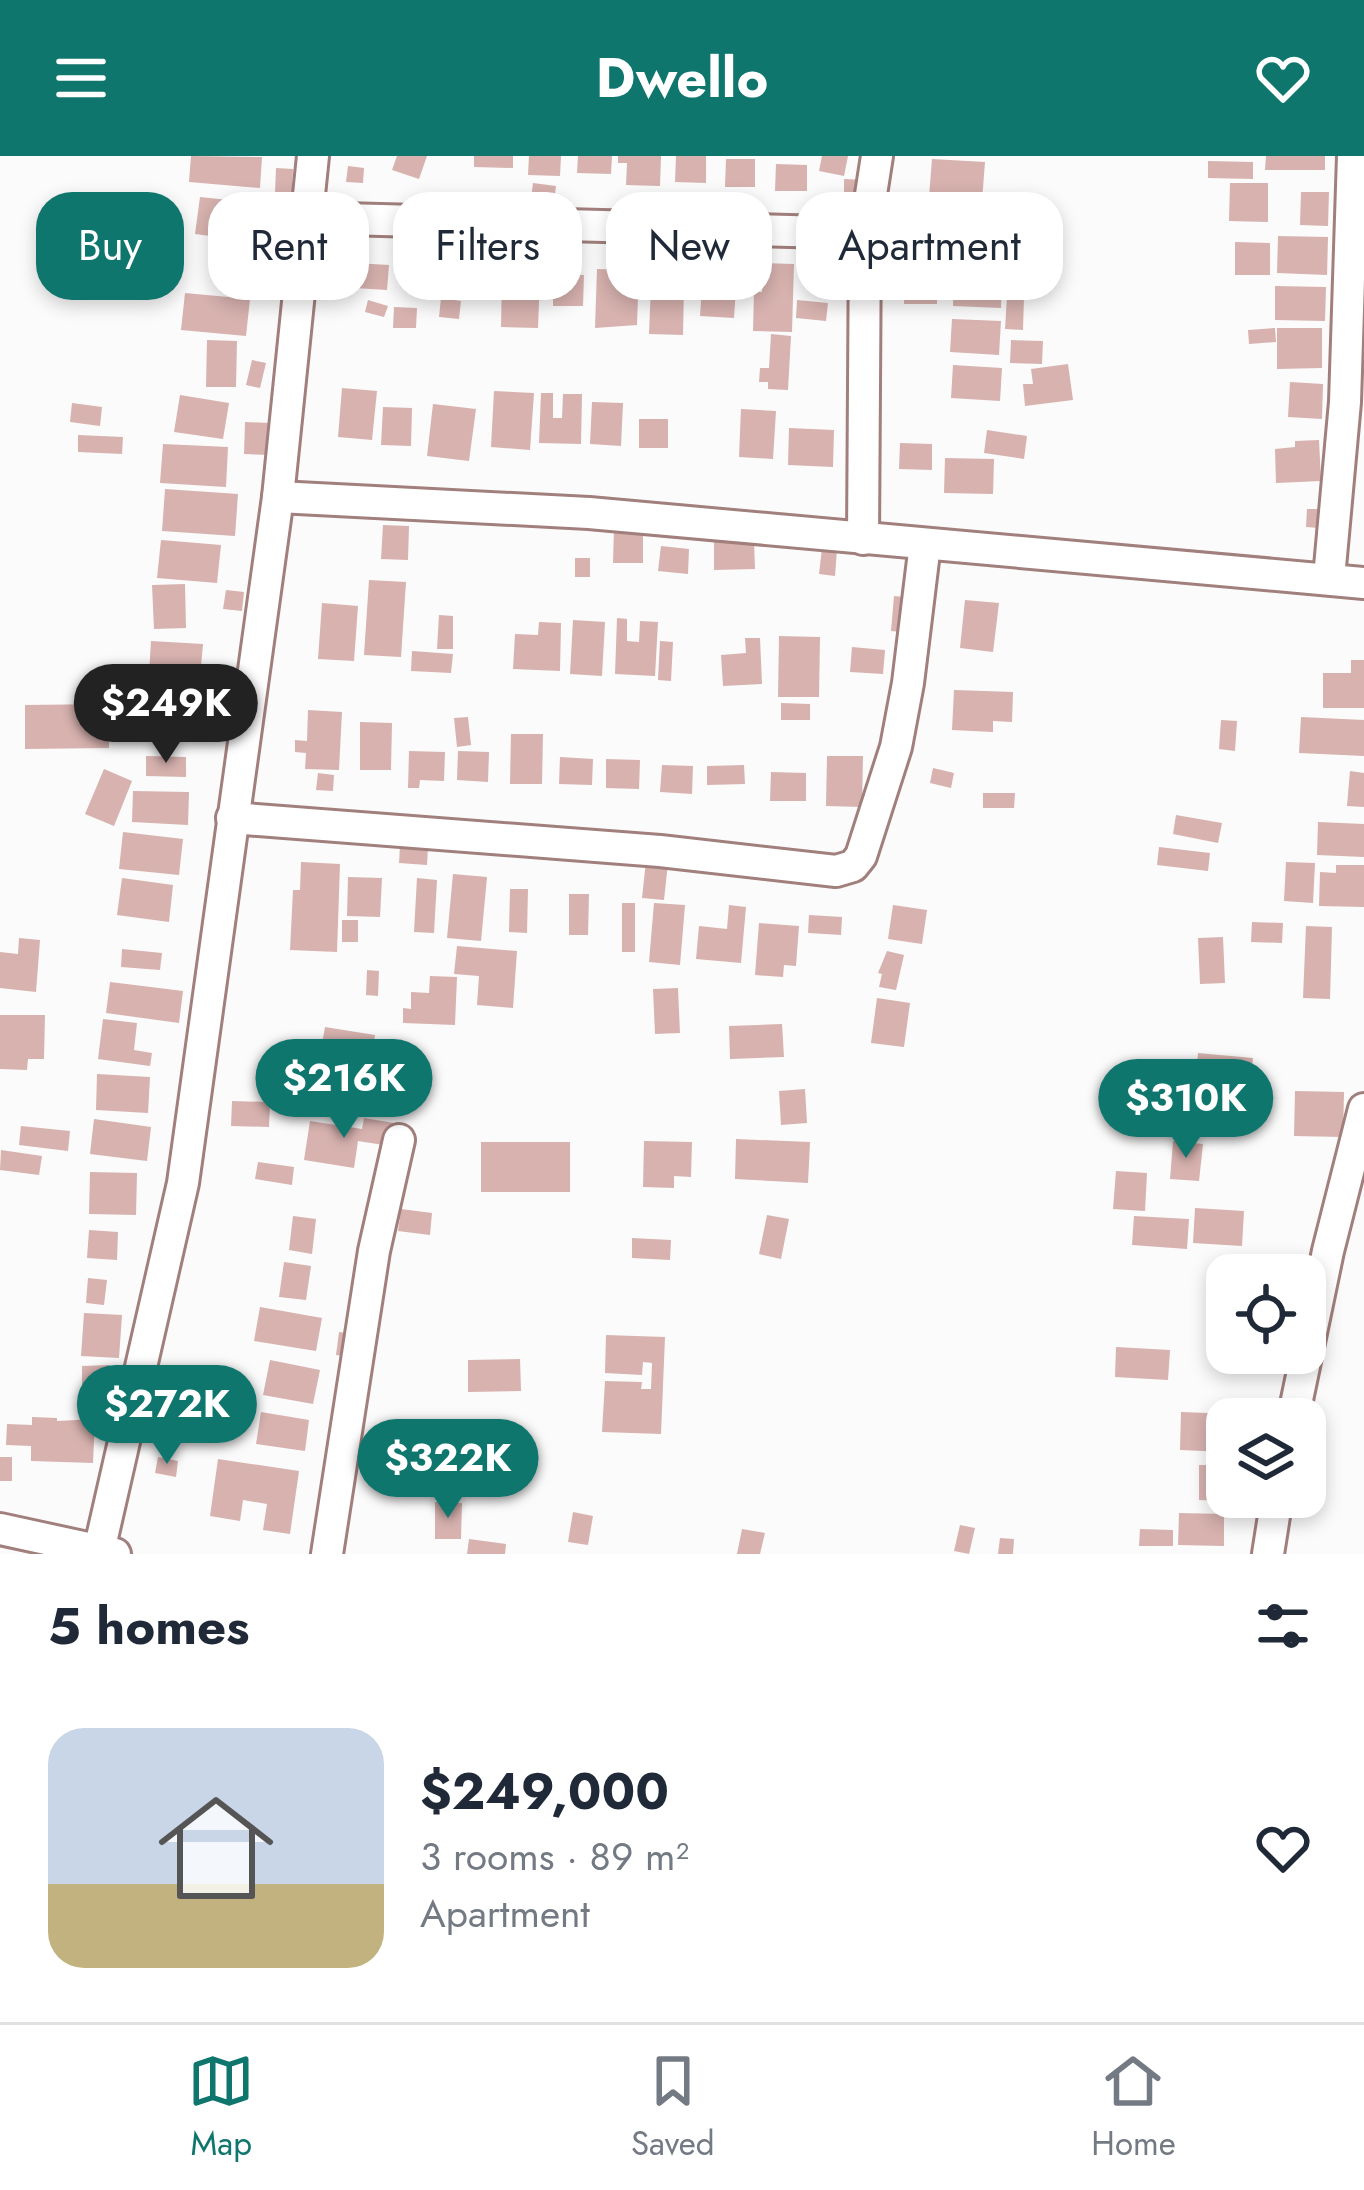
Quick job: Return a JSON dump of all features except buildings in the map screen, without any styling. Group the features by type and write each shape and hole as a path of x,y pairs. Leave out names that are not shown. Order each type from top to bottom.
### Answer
{"street":[{"path":"310,192 313,156"},
{"path":"871,192 877,156"},
{"path":"1329,578 1345,402 1353,156"},
{"path":"369,220 796,231"},
{"path":"0,1529 107,1552 183,1183 278,497 298,300"},
{"path":"862,539 864,300"},
{"path":"278,497 589,513 1364,583"},
{"path":"232,818 660,850 836,871 853,866 861,856 896,748 925,544"},
{"path":"1297,1398 1364,1109"},
{"path":"327,1554 374,1251 399,1140"},
{"path":"1268,1554 1273,1518"}]}
